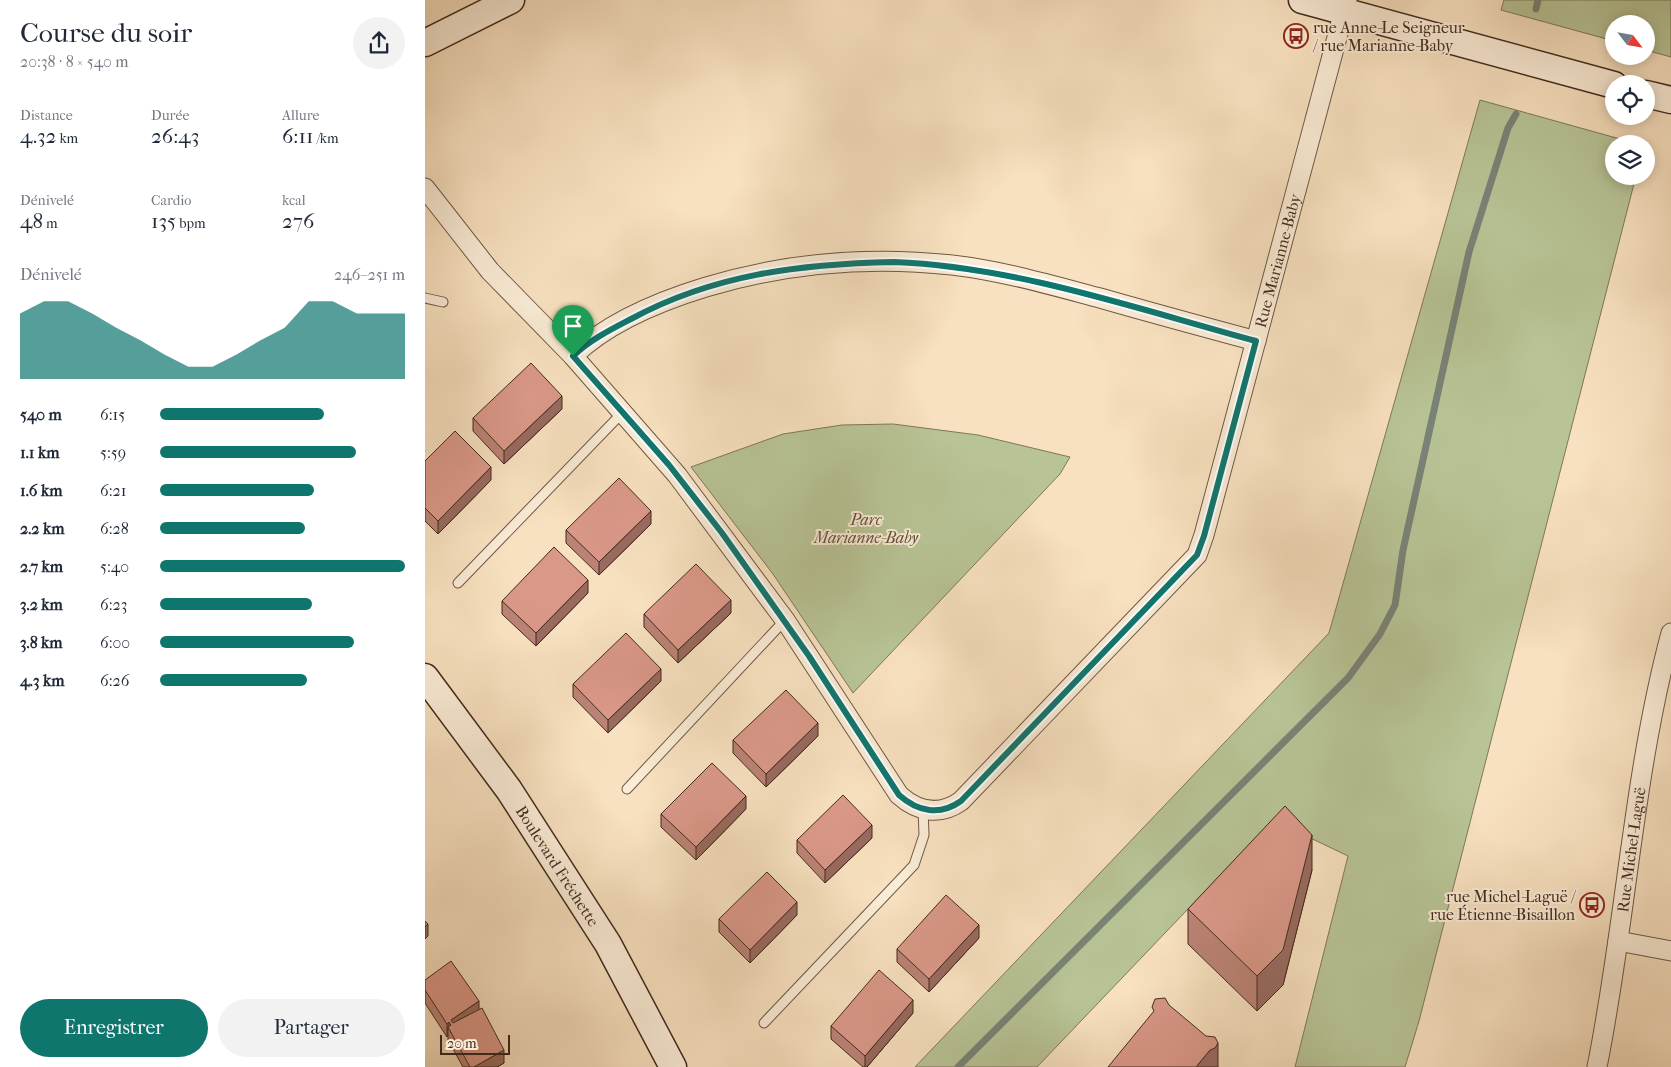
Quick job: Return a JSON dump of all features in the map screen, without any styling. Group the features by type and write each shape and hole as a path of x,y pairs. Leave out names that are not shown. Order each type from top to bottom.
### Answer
{"main road":[{"path":"425,43 511,0"},
{"path":"1302,0 1345,6 1605,82"},
{"path":"1655,96 1671,100"},
{"name":"Boulevard Fréchette","path":"425,677 509,790 603,936 673,1067"}],"street":[{"name":"Rue Marianne-Baby","path":"923,809 940,811 961,801 1197,555 1204,536 1345,6"},
{"path":"425,188 490,271 573,356 677,475 785,620 839,700 893,787 906,801 923,809"},
{"path":"573,356 599,336 642,312 673,299 721,283 796,267 894,262 953,265 1034,280 1256,341"},
{"name":"Rue Michel-Laguë","path":"1597,1067 1649,731 1671,633"},
{"path":"1618,941 1671,951"}],"lane":[{"path":"425,298 443,302"},
{"path":"458,583 623,412"},
{"path":"627,789 785,620"},
{"path":"764,1023 914,865 924,834 923,809"}],"green space":[{"path":"1504,0 1671,0 1671,57 1655,53 1655,15 1605,15 1605,39 1501,10"},
{"path":"1480,100 1606,135 1605,185 1634,185 1419,1021 1405,1067 1295,1067 1348,856 1273,820 1037,1067 915,1067 1329,633"},
{"name":"Parc Marianne-Baby","path":"893,424 978,435 1070,457 1060,474 853,693 773,574 691,467 783,434 842,425"}],"building":[{"path":"531,363 562,396 504,451 473,418"},
{"path":"455,431 491,467 438,521 425,508 425,461"},
{"path":"619,478 651,511 599,562 566,530"},
{"path":"554,547 588,580 536,633 502,601"},
{"path":"696,564 731,600 678,650 644,614"},
{"path":"626,633 661,669 608,720 573,684"},
{"path":"786,690 818,723 766,774 733,740"},
{"path":"712,763 746,796 696,847 661,814"},
{"path":"843,795 872,825 825,870 797,840"},
{"path":"1285,806 1312,835 1283,950 1257,976 1188,909"},
{"path":"767,872 797,902 750,950 719,919"},
{"path":"946,895 979,925 929,979 897,949"},
{"path":"451,961 479,1001 451,1020 453,1023 482,1008 504,1050 474,1067 470,1067 448,1027 451,1025 449,1022 447,1024 425,990 425,980"},
{"path":"879,970 913,1000 865,1056 831,1026"},
{"path":"1165,998 1169,1005 1206,1036 1215,1037 1218,1043 1215,1048 1210,1050 1196,1067 1108,1067 1154,1011 1152,1007 1155,999"}],"waterway":[{"path":"1536,9 1538,0"},
{"path":"958,1067 1348,678 1380,634 1395,605 1403,550 1469,252 1508,128 1516,114"}],"place":[{"name":"rue Anne-Le Seigneur / rue Marianne-Baby","path":"1296,36"},
{"name":"rue Michel-Laguë / rue Étienne-Bisaillon","path":"1592,905"}],"route":[{"path":"894,262 953,265 997,272 1256,341 1204,536 1197,555 961,801 940,811 931,811 914,806 899,795 834,692 722,533 669,465 573,356 599,336 642,312 673,299 721,283 761,272 811,265 894,262"}]}
